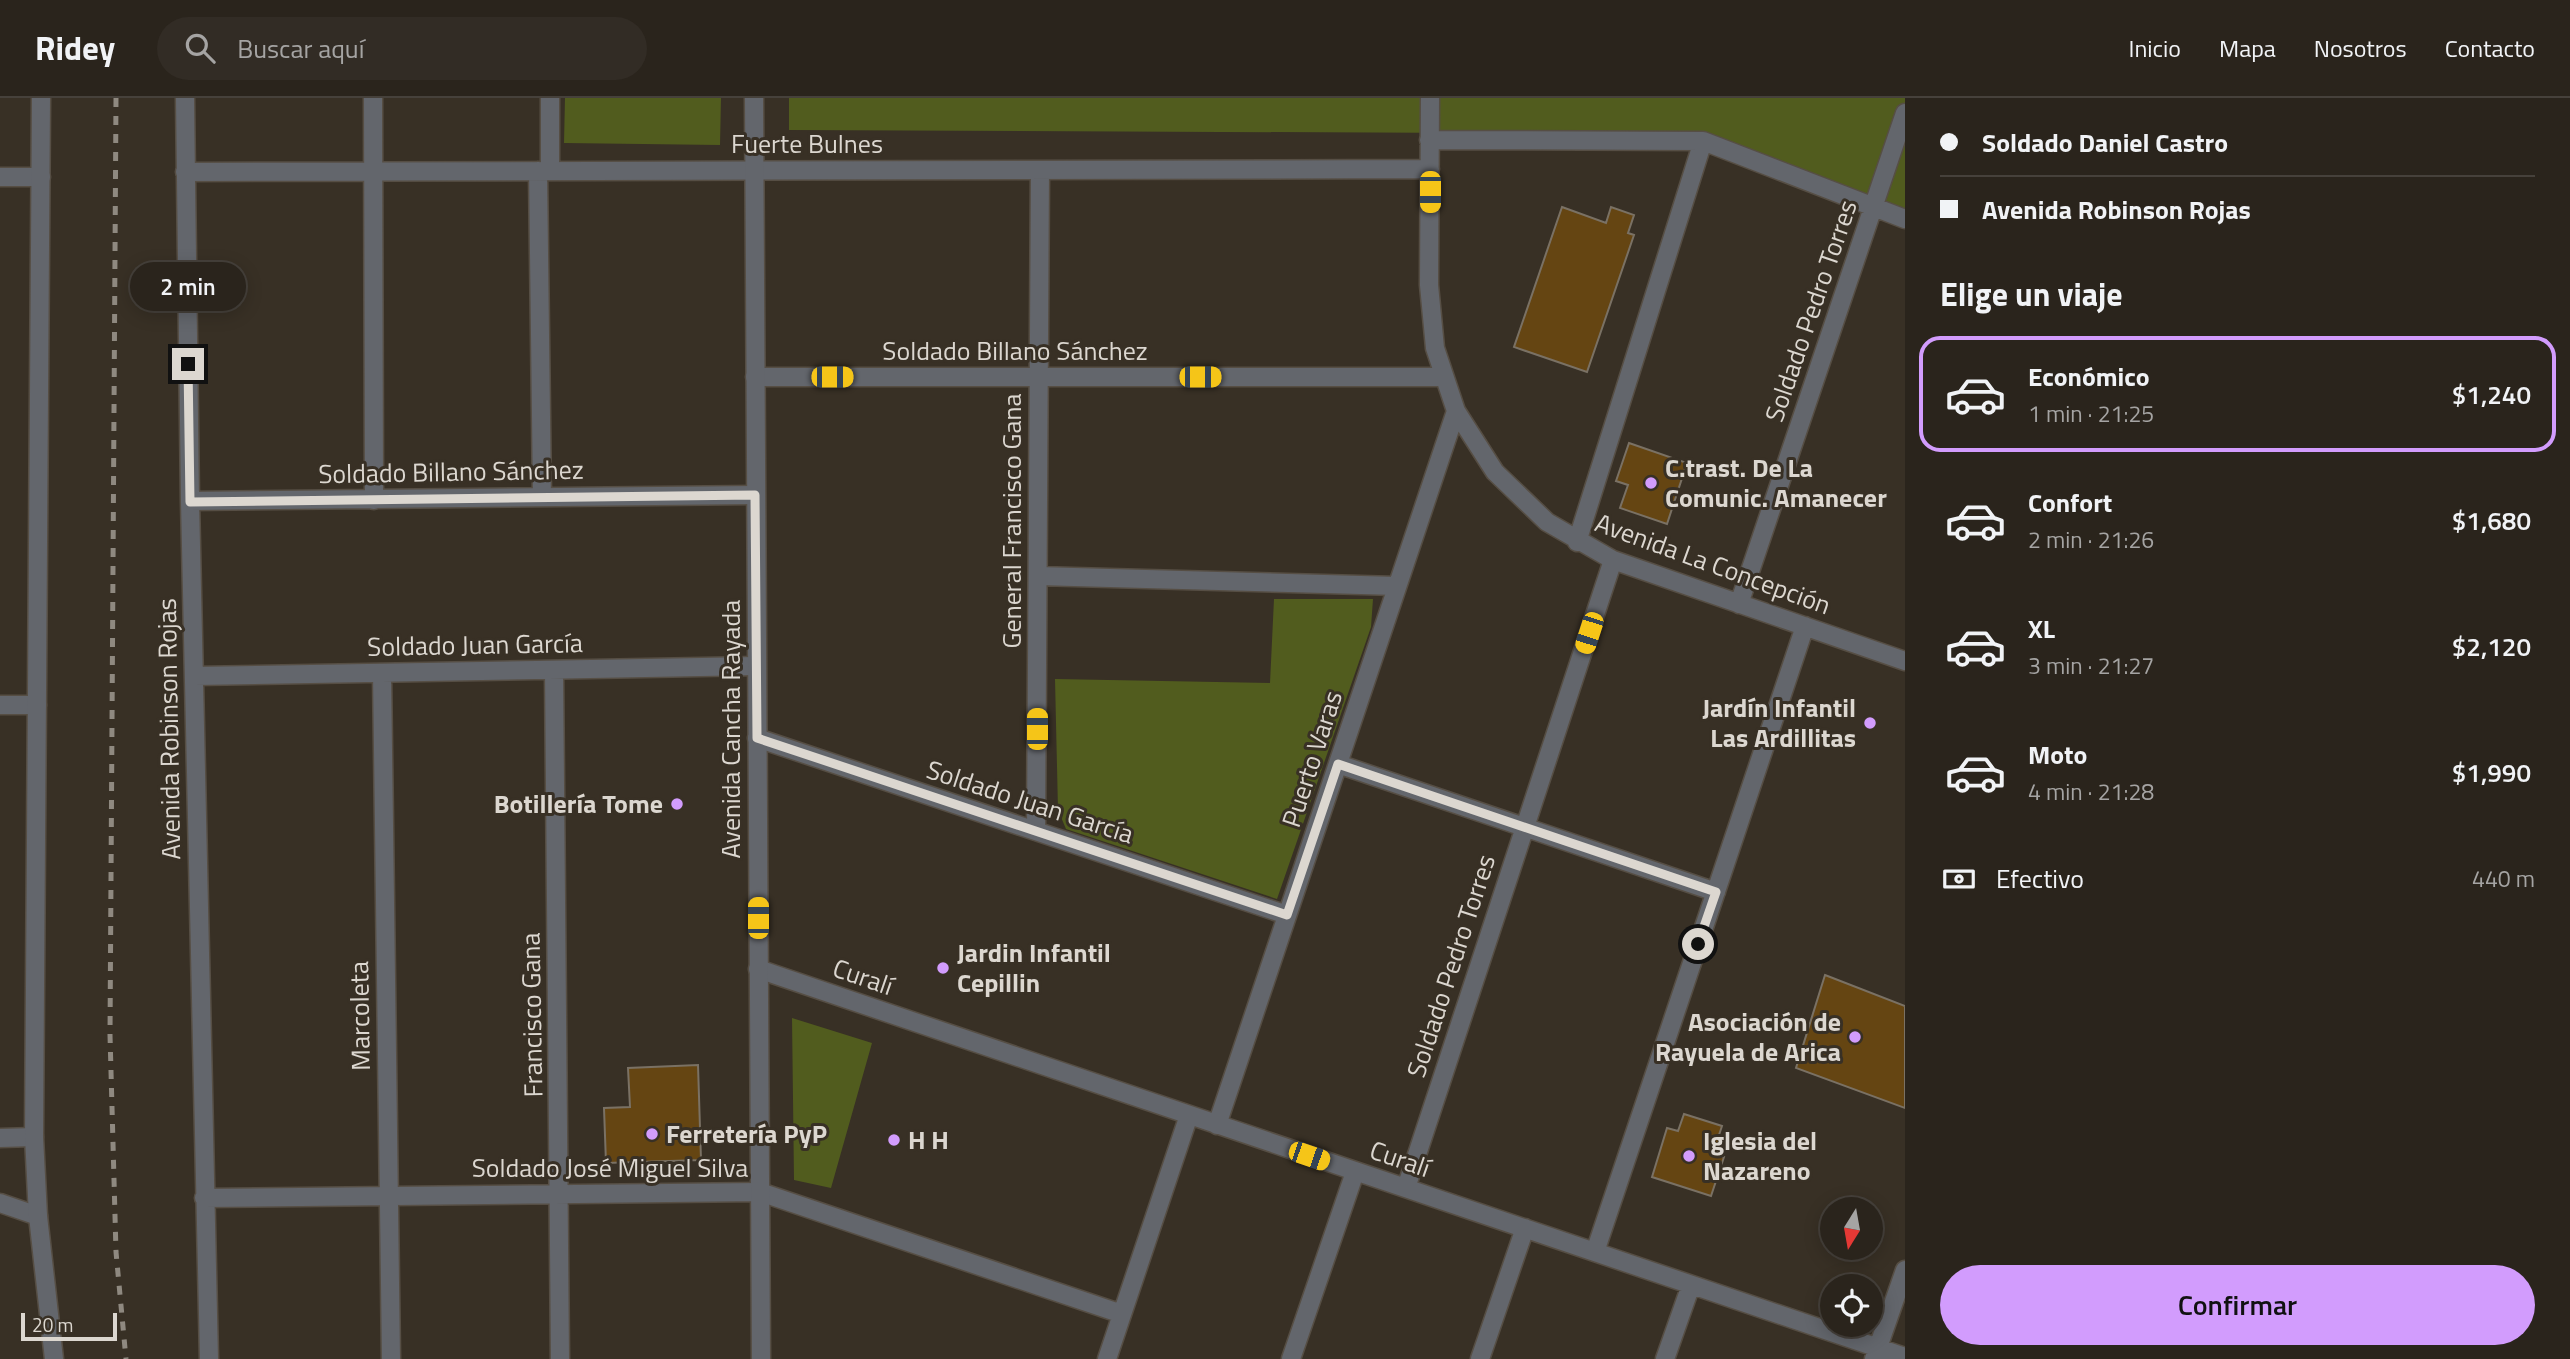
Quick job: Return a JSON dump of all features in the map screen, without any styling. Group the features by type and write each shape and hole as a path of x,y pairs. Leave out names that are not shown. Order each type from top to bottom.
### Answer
{"street":[{"path":"41,98 34,1137 38,1216 54,1359"},
{"name":"Avenida Robinson Rojas","path":"185,98 190,502 209,1359"},
{"path":"373,98 374,500"},
{"path":"542,498 544,171 550,98"},
{"name":"Avenida Cancha Rayada","path":"754,98 761,1359"},
{"name":"Avenida La Concepción","path":"1430,98 1429,285 1435,348 1442,377 1456,411 1474,443 1511,490 1547,522 1577,542 1613,560 1905,662"},
{"name":"Soldado Pedro Torres","path":"1739,604 1905,113"},
{"path":"1429,141 1703,141 1905,219"},
{"path":"1577,542 1703,141"},
{"name":"Fuerte Bulnes","path":"186,172 1430,169"},
{"name":"General Francisco Gana","path":"1036,831 1040,170"},
{"path":"0,177 41,177"},
{"name":"Soldado Billano Sánchez","path":"755,377 1442,377"},
{"name":"Puerto Varas","path":"1217,1125 1456,411"},
{"name":"Soldado Billano Sánchez","path":"190,502 755,495"},
{"name":"Soldado Pedro Torres","path":"1405,1188 1613,560"},
{"path":"1038,576 1397,586"},
{"path":"1595,1252 1805,626"},
{"name":"Soldado Juan García","path":"195,676 757,666"},
{"name":"Francisco Gana","path":"554,670 561,1359"},
{"name":"Marcoleta","path":"382,673 391,1359"},
{"path":"0,705 37,705"},
{"name":"Soldado Juan García","path":"757,738 1287,915"},
{"path":"1338,764 1716,892"},
{"name":"Curalí","path":"758,969 1691,1285 1876,1354 1905,1357"},
{"path":"1107,1359 1189,1115"},
{"path":"0,1138 34,1137"},
{"path":"1291,1359 1355,1171"},
{"name":"Soldado José Miguel Silva","path":"204,1198 760,1192 1122,1314"},
{"path":"0,1203 38,1216"},
{"path":"1480,1359 1525,1228"},
{"path":"1876,1354 1905,1270"},
{"path":"1665,1359 1691,1285"}],"green space":[{"path":"565,98 721,98 720,145 564,143"},
{"path":"789,98 1905,98 1905,210 1698,134 789,130"},
{"path":"1274,599 1373,599 1371,627 1277,899 1066,829 1058,810 1055,679 1270,683"},
{"path":"792,1018 872,1043 831,1188 794,1180"}],"building":[{"path":"1562,207 1606,223 1611,207 1634,215 1628,233 1634,235 1587,372 1514,347"},
{"name":"C.trast. De La Comunic. Amanecer","path":"1629,443 1687,463 1667,524 1620,508 1628,485 1616,481"},
{"name":"Asociación de Rayuela de Arica","path":"1825,975 1905,1006 1905,1108 1796,1068"},
{"name":"Ferretería PyP","path":"698,1065 701,1160 606,1163 604,1108 630,1107 628,1068"},
{"name":"Iglesia del Nazareno","path":"1684,1114 1722,1126 1718,1138 1723,1138 1717,1155 1724,1157 1711,1196 1652,1177 1667,1128 1678,1131"}],"railway":[{"path":"116,98 110,1035 116,1252 126,1359"}],"place":[{"name":"C.trast. De La Comunic. Amanecer","path":"1651,483"},
{"name":"Jardín Infantil Las Ardillitas","path":"1870,723"},
{"name":"Botillería Tome","path":"677,804"},
{"name":"Jardin Infantil Cepillin","path":"943,968"},
{"name":"Asociación de Rayuela de Arica","path":"1855,1037"},
{"name":"Ferretería PyP","path":"652,1134"},
{"name":"H H","path":"894,1140"},
{"name":"Iglesia del Nazareno","path":"1689,1156"}],"route":[{"path":"188,364 190,502 755,495 757,738 1287,915 1338,764 1716,892 1698,944"}]}
